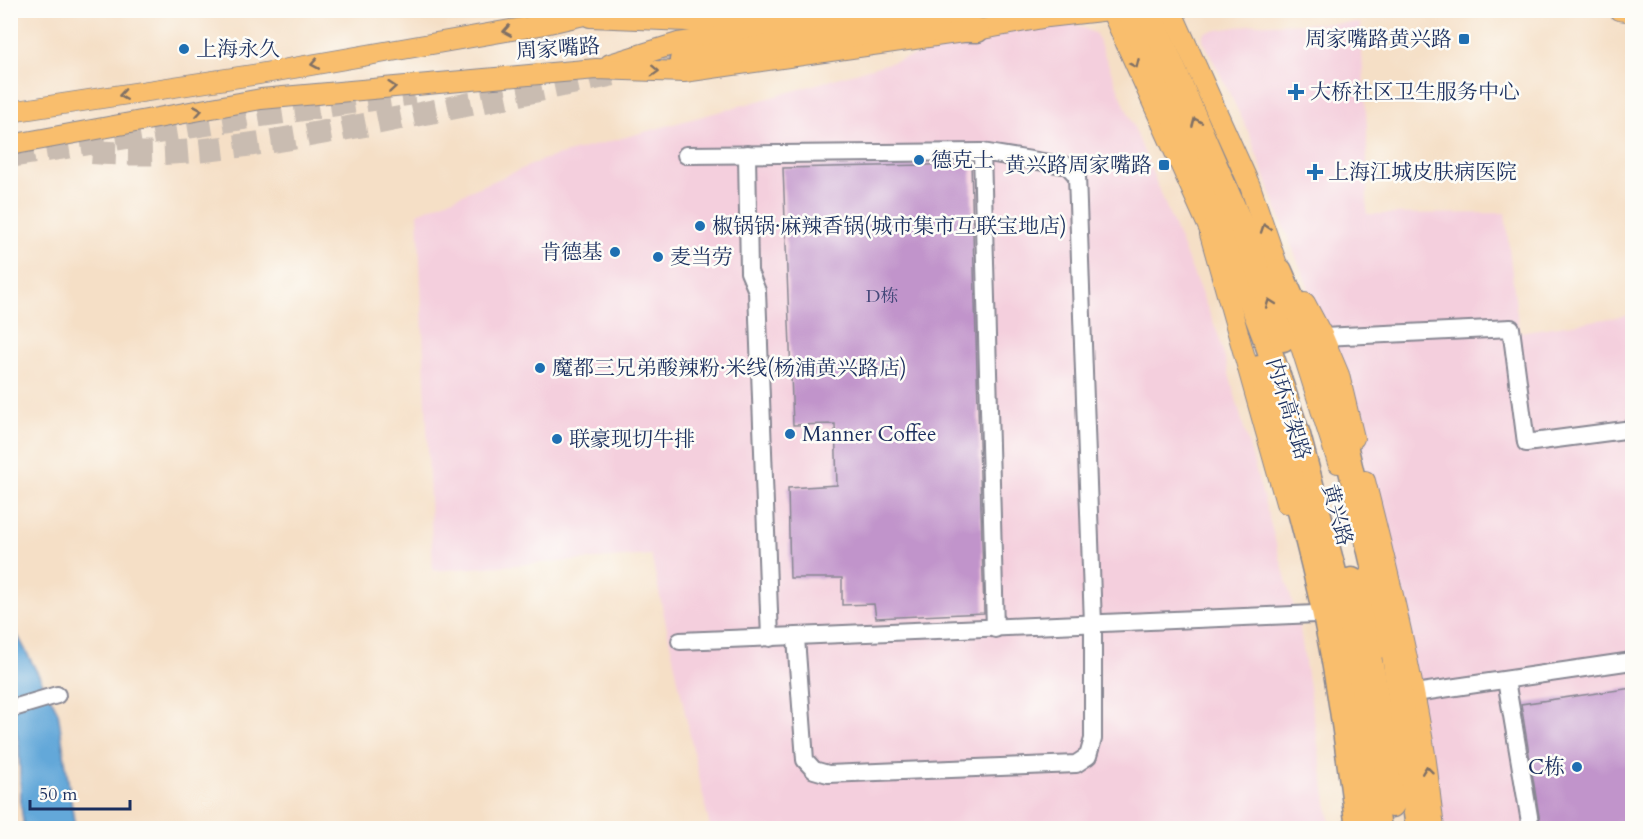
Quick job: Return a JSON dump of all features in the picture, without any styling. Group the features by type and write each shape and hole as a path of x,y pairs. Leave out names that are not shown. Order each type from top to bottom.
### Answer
{"highway":[{"path":"682,60 890,29 958,10"},
{"name":"内环高架路","path":"1128,10 1244,282 1268,343 1298,435 1339,591 1379,828"},
{"name":"内环高架路","path":"1148,10 1244,232 1303,397 1325,474 1361,619 1382,731 1395,828"},
{"path":"890,29 977,30"},
{"path":"1208,228 1254,354 1284,449 1343,714 1358,828"},
{"path":"1280,271 1324,373 1352,472 1394,655 1418,828"}],"main road":[{"name":"周家嘴路","path":"10,112 259,74 539,18 580,17 606,10"},
{"path":"580,17 735,23 808,10"},
{"path":"596,69 678,43 912,10"},
{"name":"周家嘴路","path":"10,145 261,99 596,69 684,72 977,30 1048,17 1111,10"},
{"name":"黄兴路","path":"1111,10 1208,228 1233,275 1290,432 1333,588 1374,828"},
{"name":"黄兴路","path":"1171,10 1250,186 1280,271 1298,340 1338,462 1384,672 1407,828"},
{"path":"1619,10 1632,12"},
{"name":"黄兴路","path":"1280,271 1303,299 1323,337 1338,375 1394,594 1424,745 1434,828"},
{"path":"1322,619 1338,714 1349,828"}],"street":[{"path":"982,152 995,629"},
{"path":"686,155 982,152 1068,166 1077,176 1093,624 1093,739 1088,756 1076,764 1064,765 828,774 814,770 805,760 796,638"},
{"path":"747,154 749,272 757,291 770,638"},
{"path":"1323,337 1511,328 1526,443 1632,429"},
{"path":"680,642 1093,624 1322,619"},
{"path":"1414,693 1632,661"},
{"path":"1506,680 1531,828"},
{"path":"10,709 57,695"}],"shaded area":[{"path":"1056,14 1096,34 1218,334 1300,630 1331,828 710,828 651,555 433,571 418,213 545,159 769,98"},
{"path":"1360,23 1367,127 1367,214 1505,213 1519,332 1632,315 1632,828 1501,828 1439,825 1401,609 1331,344 1248,131 1203,40 1206,32 1255,24"}],"water":[{"path":"10,621 58,712 75,828 24,828 19,746 11,705"}],"building":[{"path":"971,164 984,613 876,618 874,604 842,605 842,578 790,578 788,488 837,485 835,424 793,425 783,168"},
{"name":"C栋","path":"1632,688 1632,828 1541,828 1521,704"}],"tunnel":[{"path":"936,20 1016,10"},
{"path":"627,64 703,53"},
{"path":"92,152 160,153 226,148 392,120 623,72"},
{"path":"10,156 414,93"}],"place":[{"name":"周家嘴路黄兴路","path":"1464,39"},
{"name":"上海永久","path":"184,49"},
{"name":"大桥社区卫生服务中心","path":"1296,92"},
{"name":"德克士","path":"919,160"},
{"name":"黄兴路周家嘴路","path":"1164,165"},
{"name":"上海江城皮肤病医院","path":"1315,172"},
{"name":"椒锅锅·麻辣香锅(城市集市互联宝地店)","path":"700,226"},
{"name":"肯德基","path":"615,252"},
{"name":"麦当劳","path":"658,257"},
{"name":"魔都三兄弟酸辣粉·米线(杨浦黄兴路店)","path":"540,368"},
{"name":"Manner Coffee","path":"790,434"},
{"name":"联豪现切牛排","path":"557,439"},
{"name":"C栋","path":"1577,767"}]}
